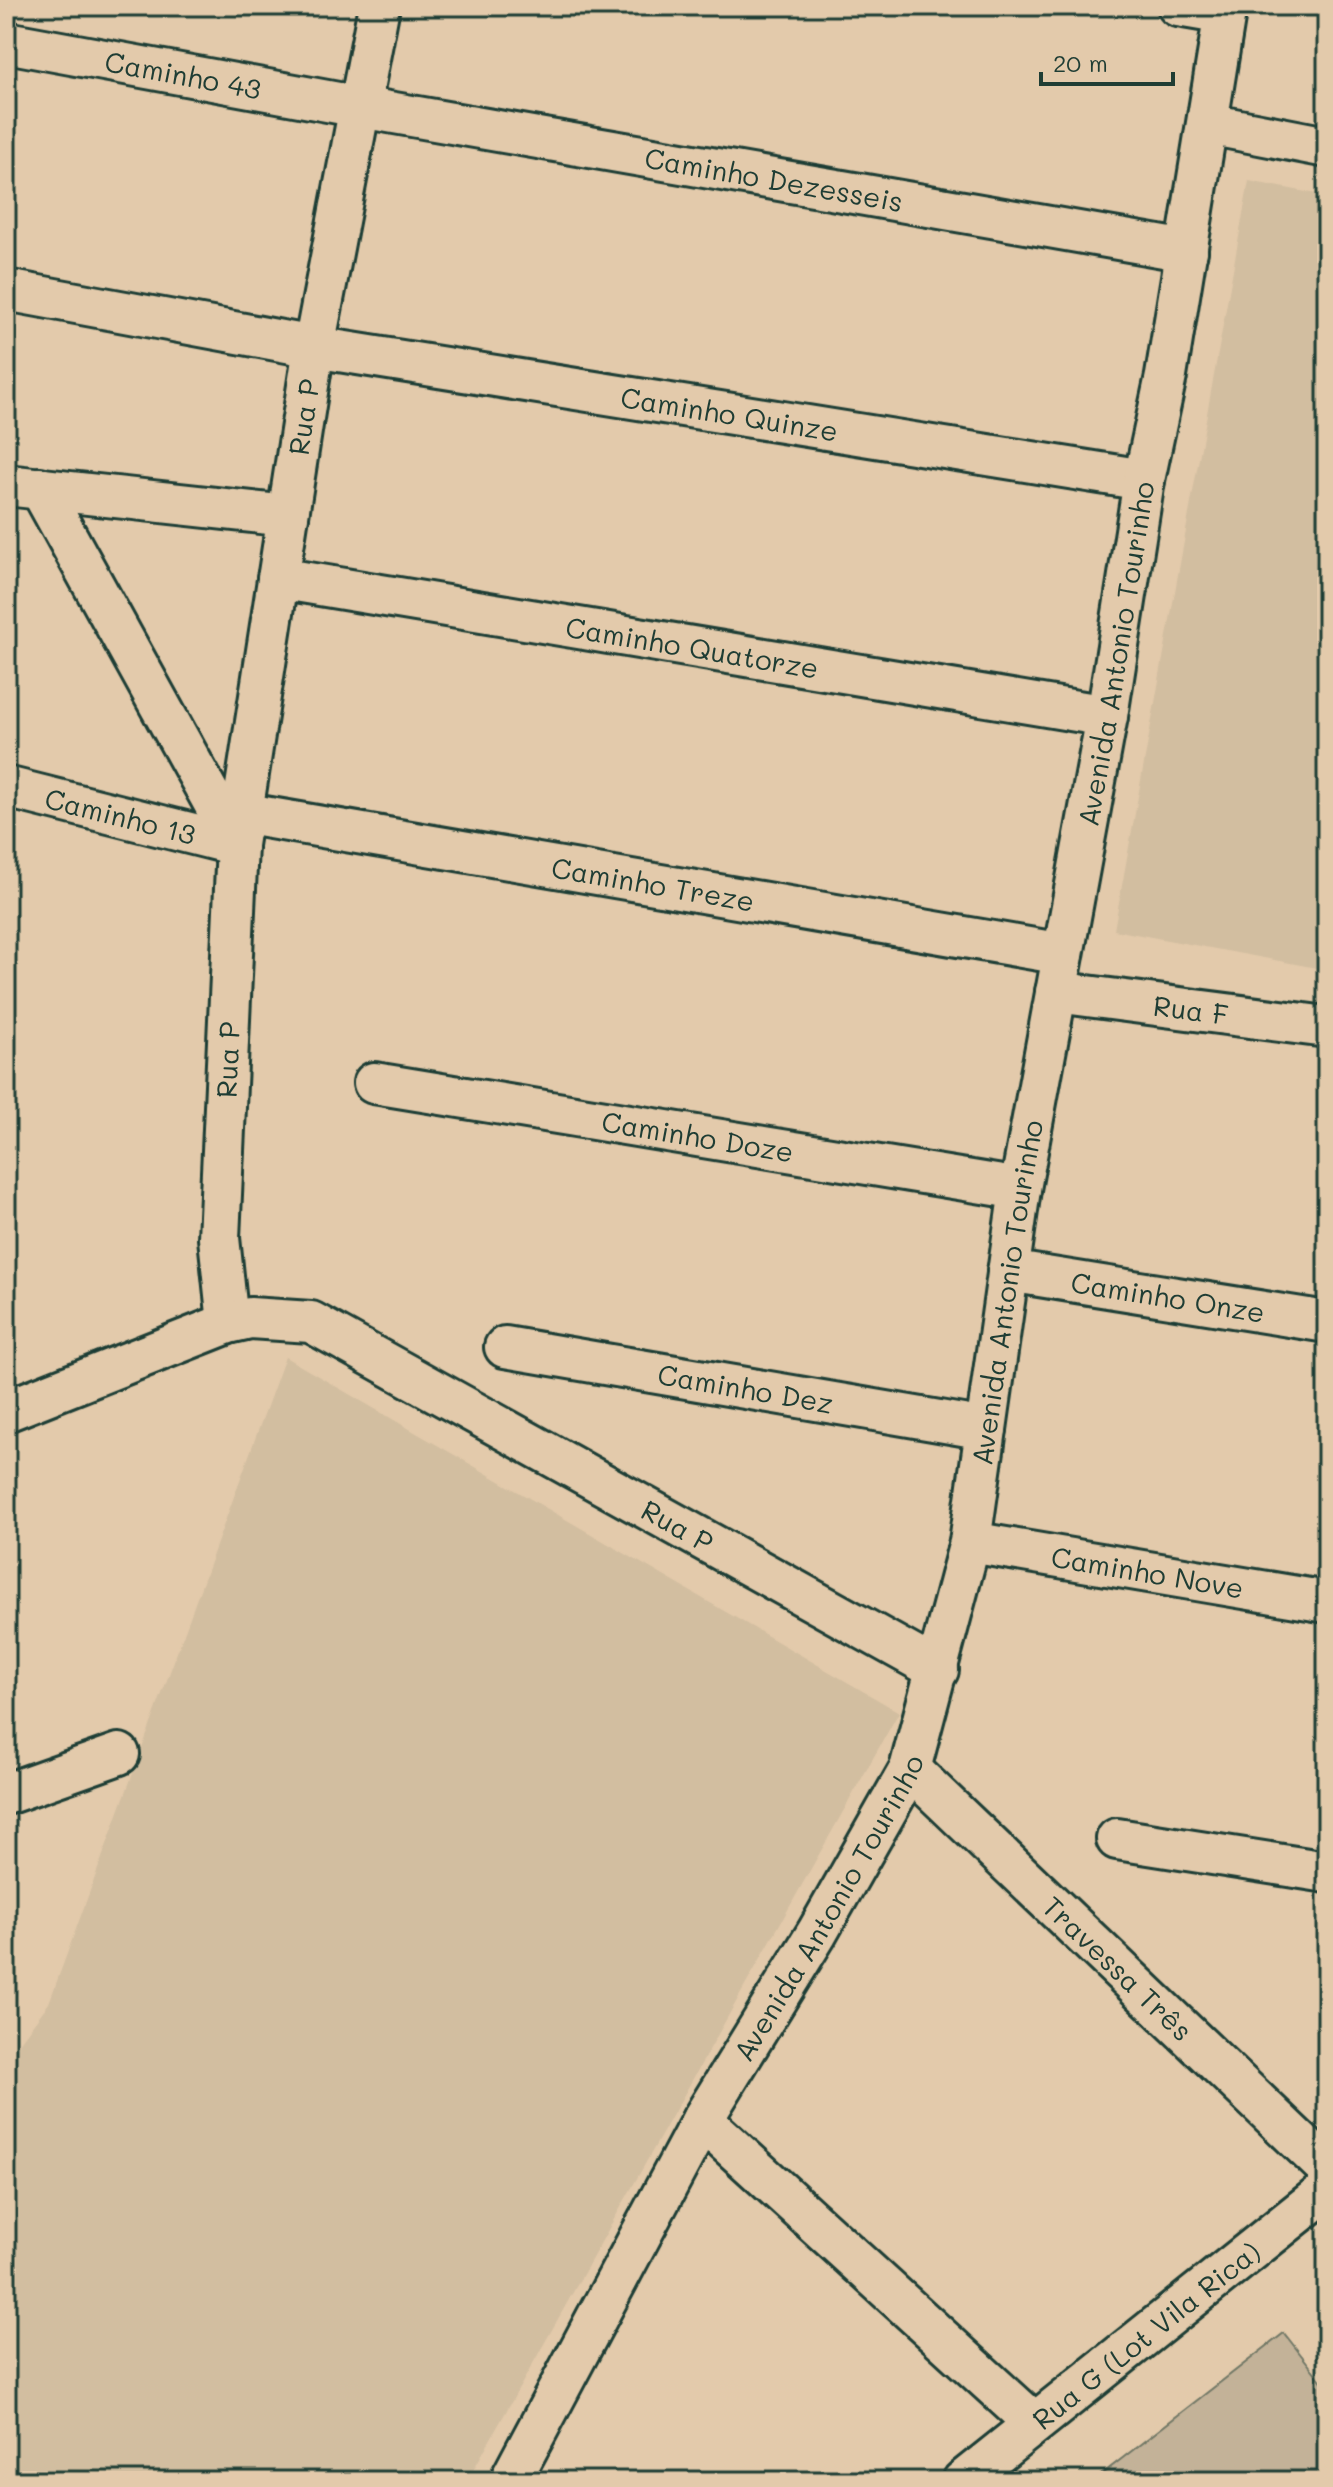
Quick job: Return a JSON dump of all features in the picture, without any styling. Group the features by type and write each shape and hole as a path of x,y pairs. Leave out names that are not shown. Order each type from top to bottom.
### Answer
{"street":[{"name":"Rua P","path":"379,6 314,347 239,829 219,1238 228,1323 250,1318 311,1322 938,1670"},
{"path":"1178,6 1226,10"},
{"name":"Avenida Antonio Tourinho","path":"510,2481 702,2120 817,1933 910,1769 970,1542 1020,1189 1107,716 1144,480 1187,251 1226,10"},
{"name":"Caminho 43","path":"6,42 360,107"},
{"name":"Caminho Dezesseis","path":"360,107 1187,251"},
{"path":"1208,124 1327,147"},
{"name":"Caminho Quinze","path":"6,290 314,347 1144,480"},
{"path":"23,487 288,516"},
{"path":"23,487 239,829"},
{"name":"Caminho Quatorze","path":"278,578 1107,716"},
{"name":"Caminho 13","path":"6,787 239,829"},
{"name":"Caminho Treze","path":"239,829 1059,973"},
{"name":"Rua F","path":"1059,973 1327,1027"},
{"name":"Caminho Doze","path":"374,1083 1020,1189"},
{"name":"Caminho Onze","path":"1008,1271 1327,1322"},
{"path":"6,1411 228,1323"},
{"name":"Caminho Dez","path":"505,1347 986,1429"},
{"name":"Caminho Nove","path":"970,1542 1327,1602"},
{"path":"6,1794 119,1754"},
{"name":"Travessa Três","path":"910,1769 1327,2168"},
{"path":"1117,1839 1327,1872"},
{"path":"702,2120 1033,2422"},
{"name":"Rua G (Lot Vila Rica)","path":"963,2481 1327,2190"}],"shaded area":[{"path":"1249,181 1327,196 1327,970 1114,930"},
{"path":"285,1357 899,1712 467,2481 19,2481 6,2473 6,2060 49,2003"},
{"path":"1284,2333 1327,2388 1327,2481 1093,2481"}]}
